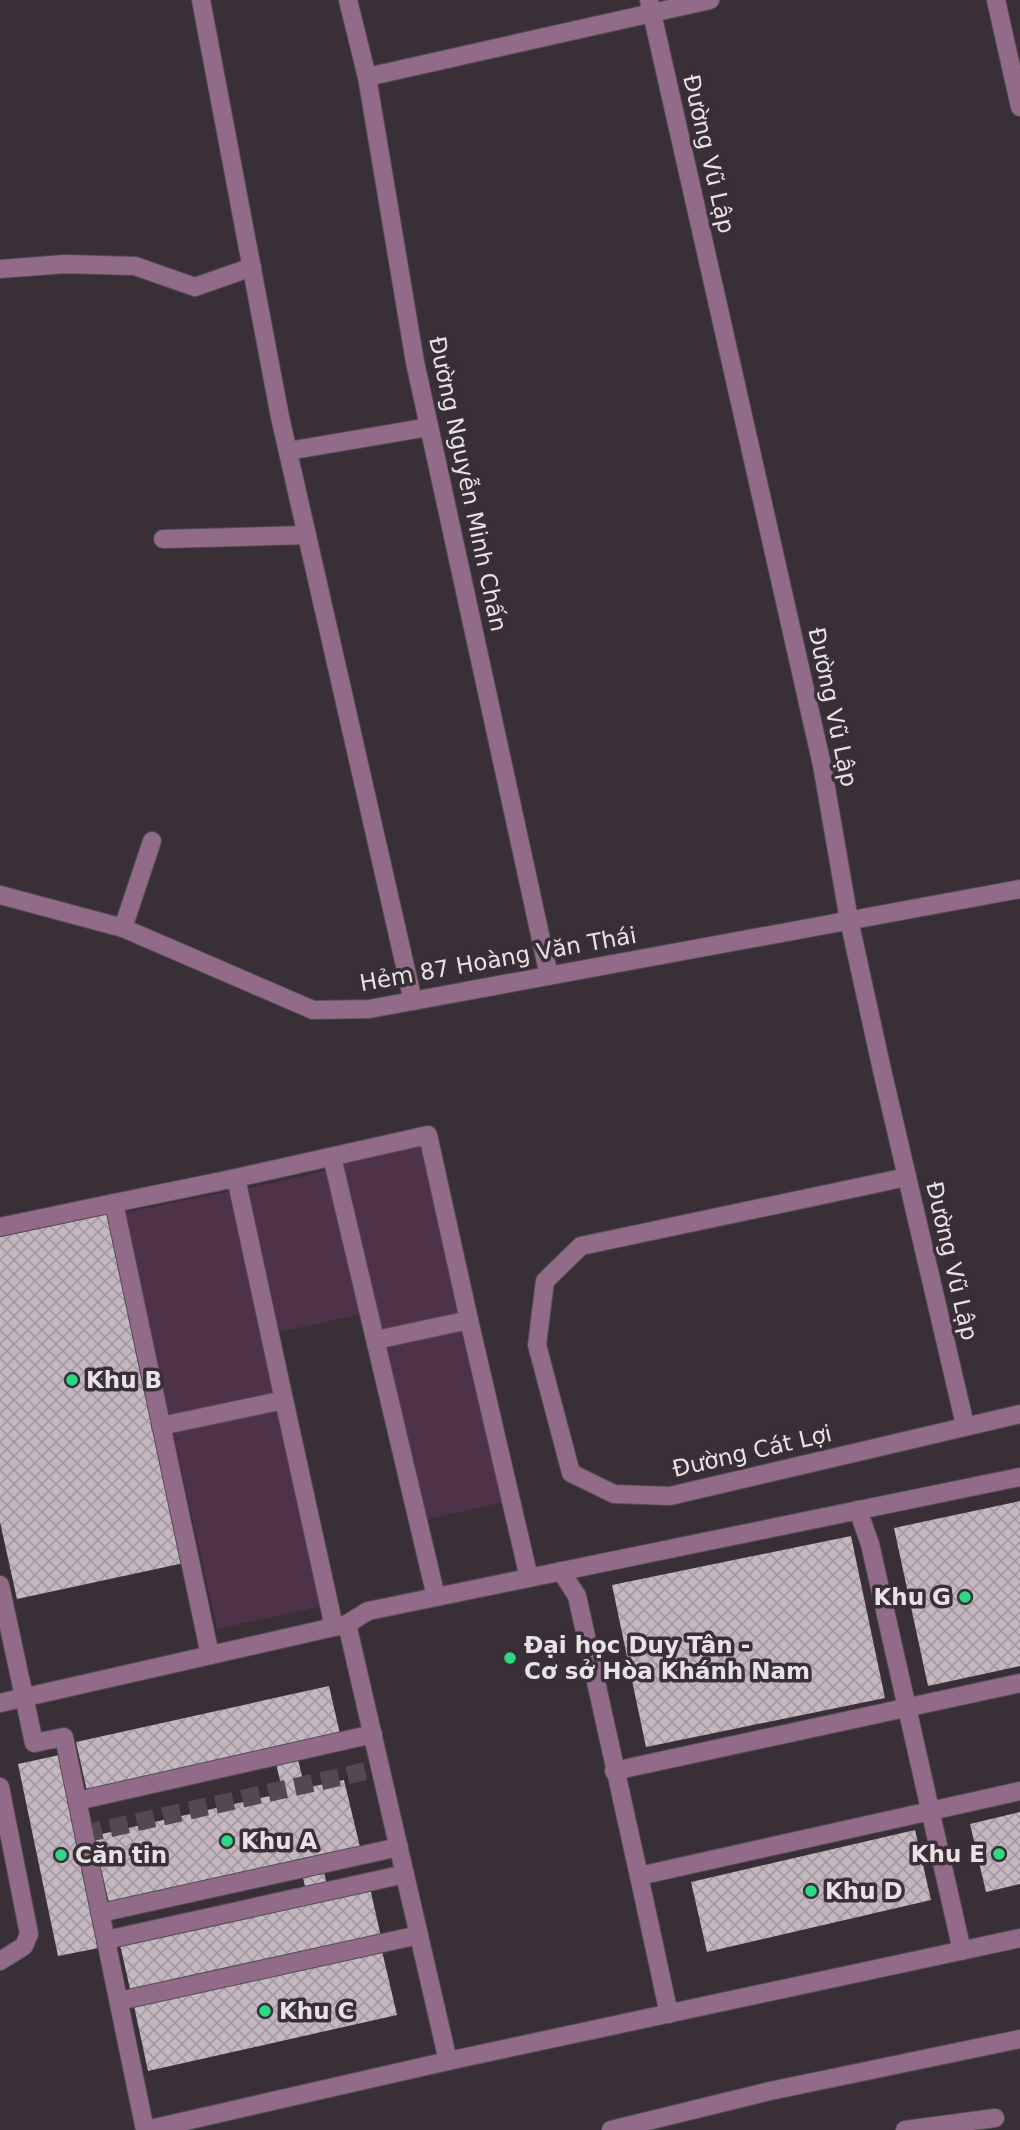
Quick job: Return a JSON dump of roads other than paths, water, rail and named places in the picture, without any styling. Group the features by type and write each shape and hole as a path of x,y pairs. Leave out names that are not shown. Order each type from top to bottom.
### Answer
{"street":[{"path":"201,0 288,450 413,1001"},
{"name":"Đường Nguyễn Minh Chấn","path":"348,0 367,77 415,362 549,976"},
{"path":"367,77 651,6 710,0"},
{"path":"996,0 1020,107"},
{"name":"Đường Vũ Lập","path":"651,6 822,765 849,920 965,1425"},
{"path":"0,269 65,264 135,266 195,288 252,267"},
{"path":"288,450 429,427"},
{"path":"163,539 307,535"},
{"path":"122,928 152,841"},
{"name":"Hẻm 87 Hoàng Văn Thái","path":"0,895 122,928 313,1010 369,1009 1020,889"},
{"path":"0,1227 428,1135 468,1320 529,1578"},
{"path":"332,1157 436,1597"},
{"name":"Đường Cát Lợi","path":"907,1177 581,1246 545,1281 537,1345 571,1473 614,1494 670,1496 1020,1413"},
{"path":"236,1178 284,1400 341,1625 373,1734 448,2061"},
{"path":"114,1203 210,1655"},
{"path":"376,1340 468,1320"},
{"path":"161,1426 284,1400"},
{"path":"0,1703 341,1625 368,1611 1020,1476"},
{"path":"858,1510 870,1544 962,1951"},
{"path":"561,1571 577,1596 669,2014"},
{"path":"0,1585 34,1743 64,1737 146,2130 448,2061 1020,1938"},
{"path":"614,1771 1020,1683"},
{"path":"77,1801 373,1734"},
{"path":"0,1787 29,1934 24,1945 0,1961"},
{"path":"639,1876 1020,1791"},
{"path":"100,1913 399,1847"},
{"path":"106,1940 405,1874"},
{"path":"119,2001 419,1935"},
{"path":"611,2130 770,2091 1020,2039"},
{"path":"905,2130 995,2118"}],"tunnel":[{"path":"84,1834 380,1768"}],"place":[{"name":"Khu B","path":"72,1380"},
{"name":"Khu G","path":"965,1597"},
{"name":"Đại học Duy Tân - Cơ sở Hòa Khánh Nam","path":"510,1658"},
{"name":"Khu A","path":"227,1841"},
{"name":"Khu E","path":"999,1854"},
{"name":"Căn tin","path":"61,1855"},
{"name":"Khu D","path":"811,1891"},
{"name":"Khu C","path":"265,2011"}]}
